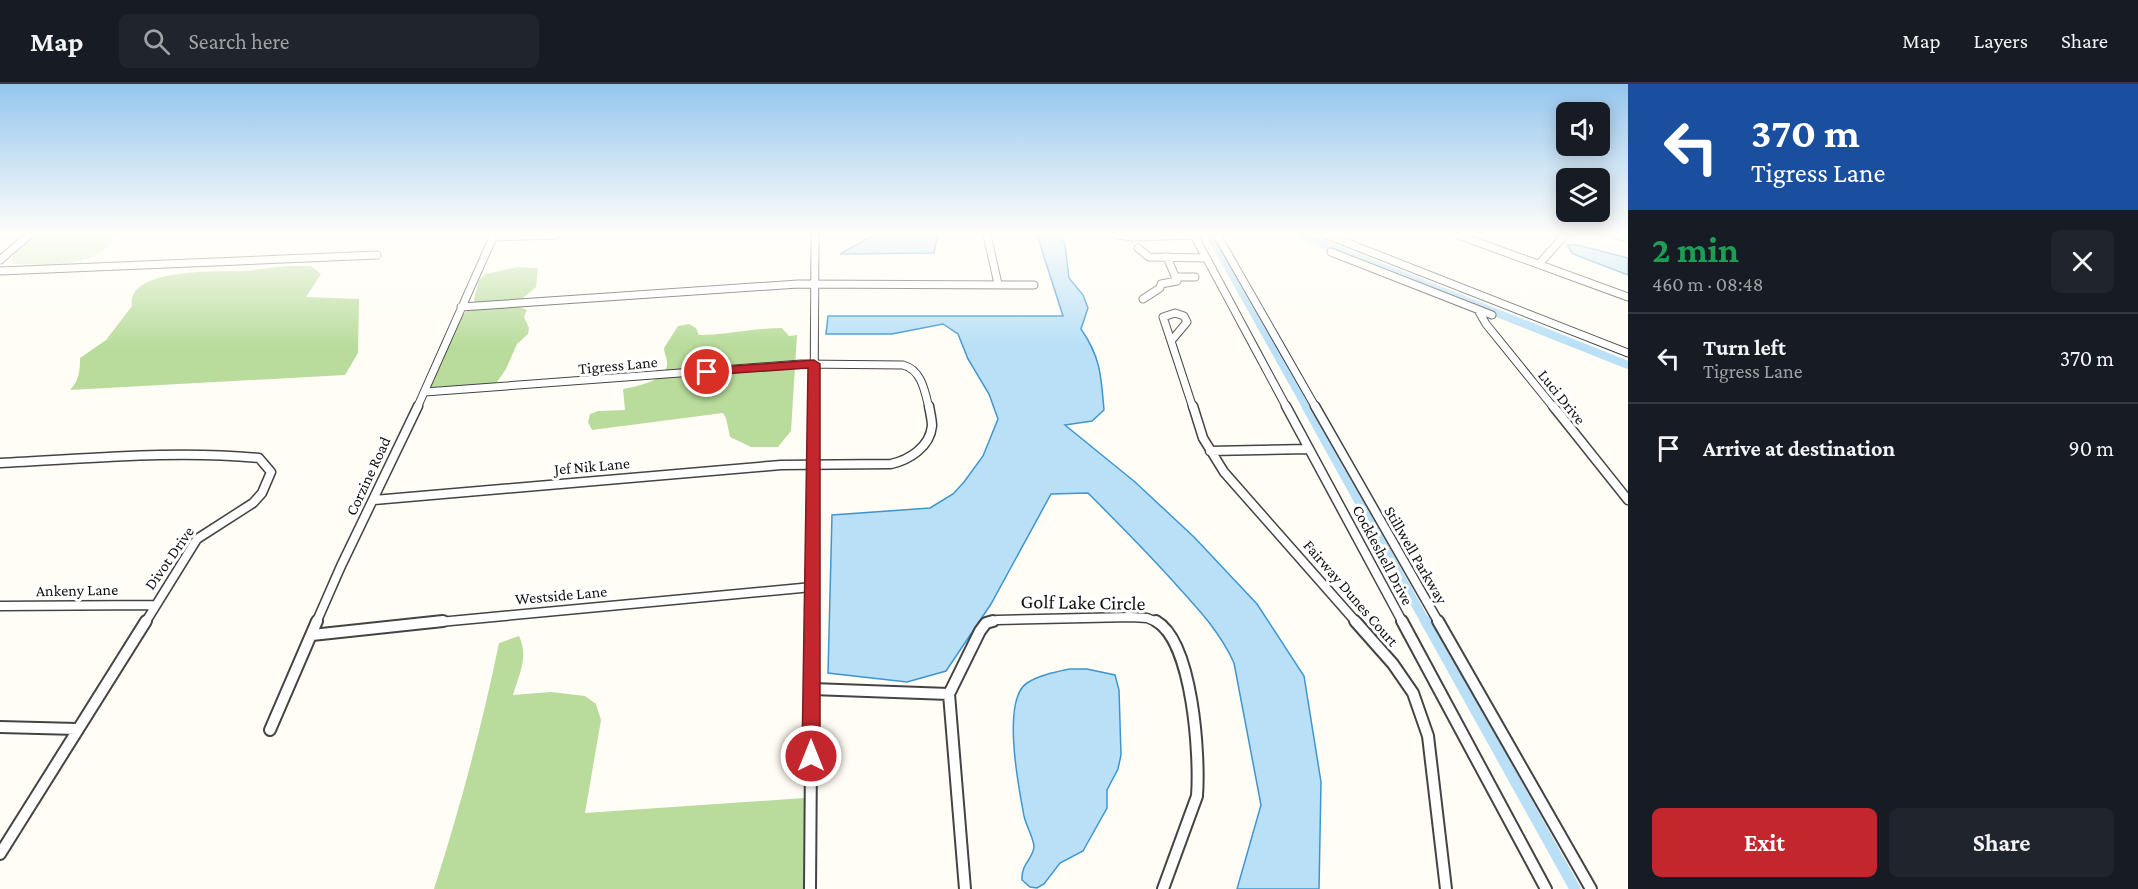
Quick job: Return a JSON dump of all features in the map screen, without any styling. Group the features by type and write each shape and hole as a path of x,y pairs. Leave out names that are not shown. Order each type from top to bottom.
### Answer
{"street":[{"name":"Corzine Road","path":"270,730 341,566 374,500 477,273"},
{"path":"810,889 814,273"},
{"path":"995,273 998,284"},
{"path":"1143,299 1160,288 1161,284 1177,281 1173,273"},
{"name":"Cockleshell Drive","path":"1214,273 1546,889"},
{"name":"Stillwell Parkway","path":"1238,273 1591,889"},
{"path":"1383,273 1492,315"},
{"path":"1423,273 1628,353"},
{"path":"1562,273 1628,297"},
{"path":"1175,277 1196,277"},
{"path":"461,307 814,284 1034,285"},
{"name":"Luci Drive","path":"1478,310 1486,324 1628,500"},
{"name":"Fairway Dunes Court","path":"1171,341 1203,438 1224,472 1393,664 1413,693 1428,736 1446,889"},
{"name":"Tigress Lane","path":"424,392 814,364 894,365 911,368 920,378 932,426 920,450 908,460 900,463 813,464"},
{"path":"1210,451 1308,449"},
{"name":"Divot Drive","path":"0,463 164,456 238,456 259,458 271,472 262,493 243,510 204,532 197,539 0,854"},
{"name":"Jef Nik Lane","path":"374,500 813,464"},
{"name":"Westside Lane","path":"312,635 531,612 812,587"},
{"name":"Ankeny Lane","path":"0,606 155,605"},
{"name":"Golf Lake Circle","path":"949,694 986,623 997,620 1131,617 1153,620 1163,626 1181,653 1185,664 1198,784 1197,796 1163,889"},
{"path":"812,689 949,694 965,889"},
{"path":"0,727 77,729"}],"green space":[{"path":"319,273 321,274 306,297 359,299 358,353 345,375 70,390 78,376 80,358 106,340 132,306 134,293 144,284 176,274"},
{"path":"538,273 536,287 522,299 518,306 527,310 524,317 529,328 528,334 517,344 506,369 495,385 430,387 462,316 475,303 479,280 486,274"},
{"path":"689,324 696,328 699,335 782,328 789,336 797,335 791,431 778,447 751,447 730,437 723,413 592,430 588,422 590,414 598,411 625,410 623,389 651,382 663,374 667,362 664,348 678,326"},
{"path":"519,636 523,658 513,695 551,692 585,696 596,704 601,720 585,813 804,798 804,889 434,889 470,767 499,643"}],"water":[{"path":"1049,273 1068,273 1069,278 1083,295 1088,308 1081,329 1093,349 1101,377 1104,410 1092,421 1065,425 1135,482 1194,537 1257,604 1304,676 1321,782 1319,889 1237,889 1261,805 1234,663 1217,633 1195,606 1088,493 1051,494 991,604 946,671 907,682 828,673 832,515 930,508 953,494 964,482 983,456 998,419 989,394 968,359 958,334 943,324 892,334 826,334 828,316 1063,316"},
{"path":"1070,669 1087,669 1115,675 1119,690 1121,755 1118,769 1107,790 1107,808 1083,851 1060,863 1044,884 1037,888 1030,887 1022,880 1022,874 1034,846 1024,816 1016,767 1013,725 1015,707 1019,692 1027,683 1042,676"}],"waterway":[{"path":"1231,273 1307,408"},
{"path":"1395,273 1628,365"},
{"path":"1306,406 1426,623"},
{"path":"1426,621 1575,889"}],"route":[{"path":"707,372 814,364 811,756"}]}
